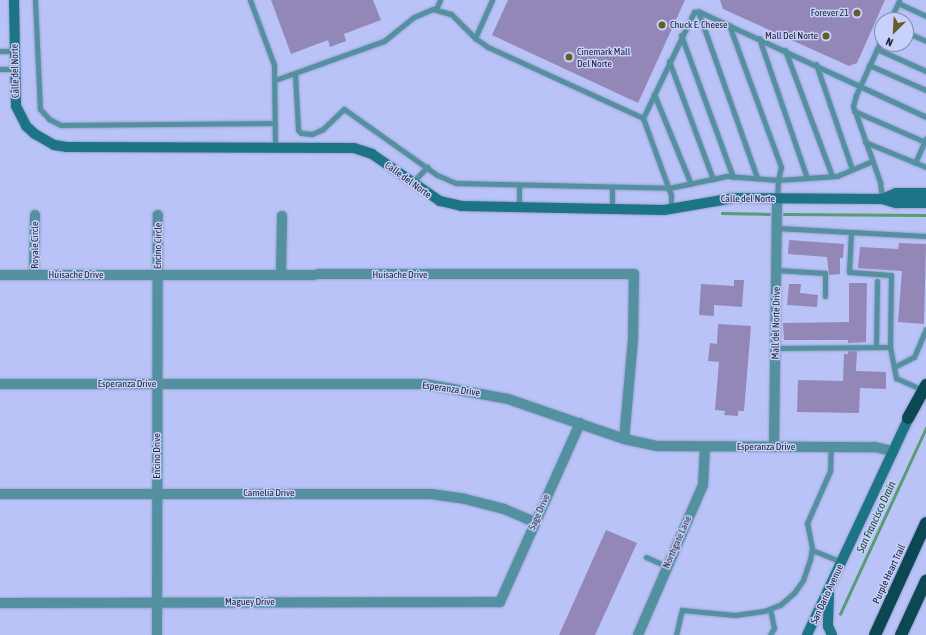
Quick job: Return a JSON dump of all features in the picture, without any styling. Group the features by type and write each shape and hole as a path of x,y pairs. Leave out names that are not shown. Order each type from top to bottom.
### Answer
{"highway":[{"path":"908,418 924,387"},
{"name":"Purple Heart Trail","path":"876,633 926,523"},
{"path":"902,633 926,581"}],"street":[{"name":"Calle del Norte","path":"14,0 14,96 19,114 35,134 54,144 67,147 354,148 372,154 431,197 450,205 671,209 713,199 882,199 896,203 926,203"},
{"path":"882,199 896,193 926,193"},
{"name":"Mall del Norte Drive","path":"774,447 777,199"},
{"name":"Royale Circle","path":"34,275 35,215"},
{"name":"Encino Circle","path":"157,276 158,215"},
{"path":"281,275 282,216"},
{"name":"Huisache Drive","path":"0,275 157,276 634,274 633,339 624,439"},
{"name":"Encino Drive","path":"157,276 157,635"},
{"path":"924,387 926,378"},
{"name":"Esperanza Drive","path":"0,384 425,384 508,399 624,439 656,446 875,446 893,451"},
{"name":"San Dario Avenue","path":"807,635 908,418"},
{"name":"Sage Drive","path":"500,602 580,423"},
{"name":"Northgate Lane","path":"638,635 666,566 703,485 704,447"},
{"name":"Camelia Drive","path":"0,494 431,494 465,499 504,509 535,522"},
{"path":"830,588 828,626 832,635"},
{"name":"Maguey Drive","path":"0,603 500,602"}],"lane":[{"path":"35,0 40,109 49,119 61,125 275,123"},
{"path":"250,0 274,65 275,147"},
{"path":"436,9 440,0"},
{"path":"475,38 492,0"},
{"path":"894,12 899,1 926,16"},
{"path":"275,80 384,41 421,13 436,9 451,14 475,38 488,47 643,118"},
{"path":"698,11 860,84 926,117"},
{"path":"671,209 669,188 643,118 690,16 698,11"},
{"path":"698,11 757,178"},
{"path":"729,25 780,167 777,199"},
{"path":"681,35 733,176"},
{"path":"914,36 926,41"},
{"path":"759,38 807,178"},
{"path":"785,50 832,176"},
{"path":"0,52 14,51"},
{"path":"876,52 853,101 854,111 880,182 882,199"},
{"path":"884,52 926,71"},
{"path":"669,61 713,179"},
{"path":"816,64 852,169"},
{"path":"869,65 926,90"},
{"path":"0,69 14,69"},
{"path":"295,74 298,130 302,133 312,134 323,129 344,109 427,167 456,183 519,186 669,188 733,176 778,180 832,176 872,161"},
{"path":"654,94 691,184"},
{"path":"854,111 925,140 915,163"},
{"path":"865,142 926,167"},
{"path":"412,183 427,167"},
{"path":"519,186 520,207"},
{"path":"612,187 612,209"},
{"path":"777,228 926,236"},
{"path":"851,232 849,272 891,274 890,347 896,378 924,387"},
{"path":"776,270 825,274 825,296"},
{"path":"876,347 877,281"},
{"path":"894,368 914,357 926,329"},
{"path":"919,345 926,348"},
{"path":"775,348 890,347"},
{"path":"676,635 682,610 735,615 770,609 780,605 794,593 803,580 812,550 807,523 830,471 831,447"},
{"path":"812,550 842,562"},
{"path":"646,557 666,566"},
{"path":"770,609 774,628 770,635"}],"building":[{"path":"271,0 373,0 381,20 344,34 346,41 330,47 328,40 291,54"},
{"path":"508,0 685,0 638,103 492,35"},
{"name":"Mall Del Norte","path":"720,0 885,0 880,12 874,12 874,25 857,63 849,66 723,9"},
{"path":"789,240 844,244 843,258 840,258 840,274 829,275 827,257 788,254"},
{"path":"899,243 926,244 924,324 898,322 902,271 858,268 860,247 898,249"},
{"path":"734,280 744,280 742,307 714,305 714,316 699,315 701,284 734,286"},
{"path":"849,283 867,283 866,342 848,343 848,340 784,340 783,323 849,322"},
{"path":"789,284 801,284 800,293 818,295 817,307 787,305"},
{"path":"718,324 751,326 744,411 738,411 738,416 724,415 725,411 715,410 719,362 708,361 710,343 717,344"},
{"path":"848,351 857,351 856,371 886,372 886,389 860,388 859,413 797,412 798,380 843,381 844,354 848,354"},
{"path":"606,530 637,543 595,635 559,635"}],"waterway":[{"path":"722,213 769,214"},
{"path":"784,214 926,215"},
{"name":"San Francisco Drain","path":"840,614 926,428"}],"place":[{"name":"Forever 21","path":"857,13"},
{"name":"Chuck E. Cheese","path":"662,25"},
{"name":"Mall Del Norte","path":"826,36"},
{"name":"Cinemark Mall Del Norte","path":"569,57"}]}
